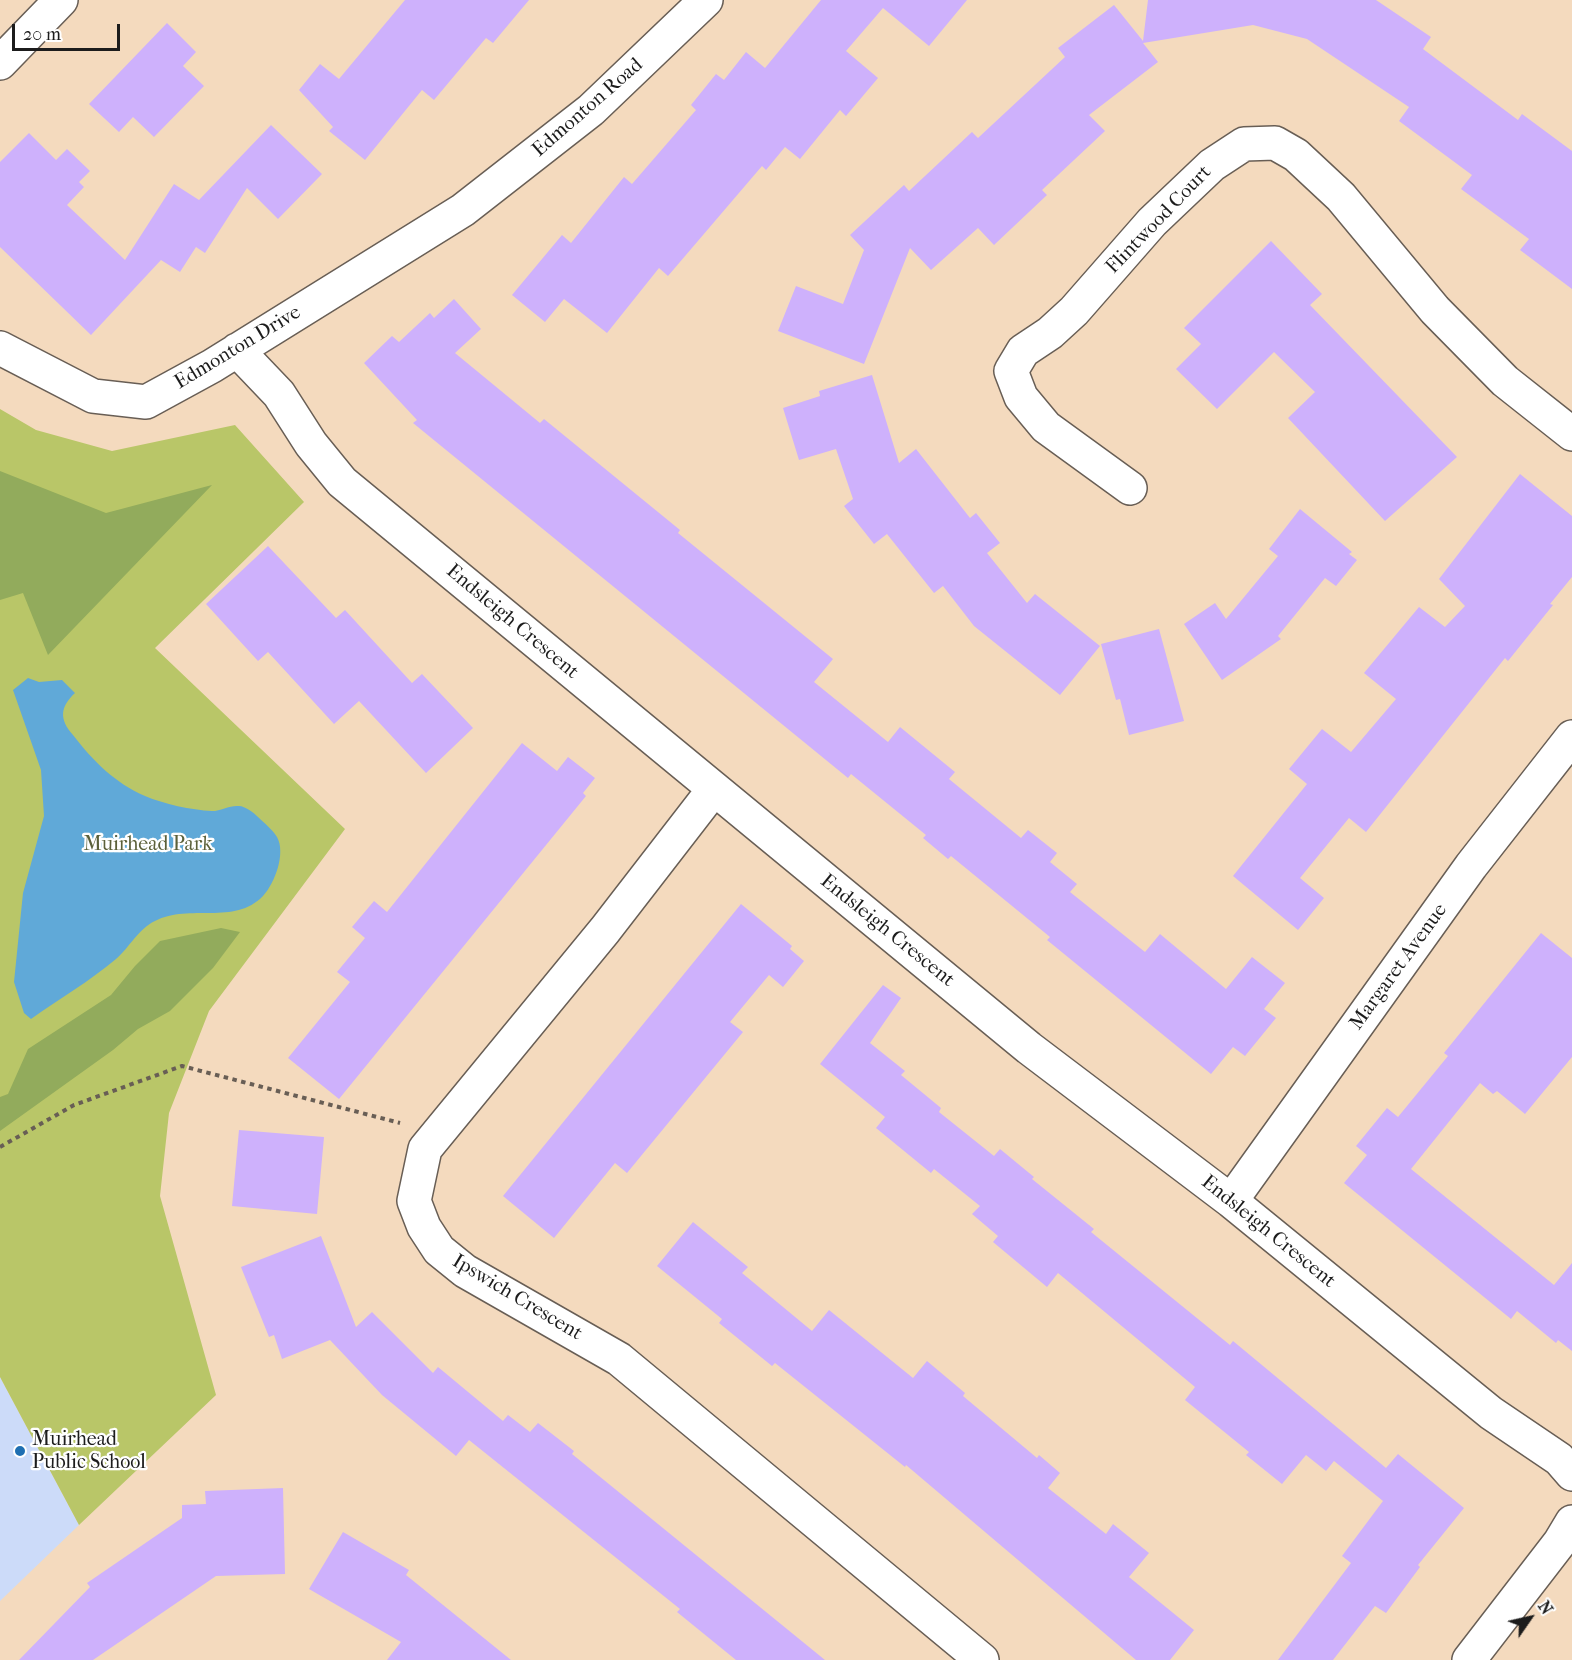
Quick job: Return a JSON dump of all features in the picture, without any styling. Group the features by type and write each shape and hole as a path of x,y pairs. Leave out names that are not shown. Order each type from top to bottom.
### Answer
{"street":[{"path":"0,63 62,0"},
{"name":"Edmonton Road","path":"464,210 591,110 706,0"},
{"name":"Flintwood Court","path":"1130,488 1046,427 1021,397 1011,371 1023,351 1050,333 1074,311 1183,190 1212,165 1244,144 1275,143 1296,155 1341,197 1435,310 1505,381 1572,434"},
{"name":"Edmonton Drive","path":"0,348 93,396 146,402 237,350 464,210"},
{"name":"Endsleigh Crescent","path":"237,350 279,394 311,444 342,482 1029,1048 1231,1201 1491,1413 1558,1459 1572,1474"},
{"name":"Margaret Avenue","path":"1231,1201 1471,866 1572,737"},
{"name":"Ipswich Crescent","path":"714,789 605,930 425,1149 414,1201 424,1227 438,1250 465,1271 618,1359 982,1660"},
{"path":"1469,1660 1560,1542 1572,1522"}],"path":[{"path":"0,1147 74,1105 182,1066 438,1134"}],"shaded area":[{"name":"Muirhead Public School","path":"0,1377 79,1525 0,1601"}],"green space":[{"name":"Muirhead Park","path":"0,409 36,430 112,451 235,425 304,502 155,648 345,829 209,1011 169,1113 160,1196 216,1395 79,1525 0,1377"},
{"path":"0,471 106,513 212,485 48,655 23,593 0,600"},
{"path":"221,928 240,932 213,968 170,1011 138,1029 113,1050 0,1131 0,1097 8,1094 28,1049 111,995 160,941"}],"water":[{"path":"28,678 39,682 62,680 75,693 64,708 65,724 97,762 124,785 152,799 187,808 212,811 236,806 244,807 273,831 280,851 278,868 272,884 263,896 251,905 225,912 168,916 149,924 106,967 31,1019 24,1013 14,982 23,893 44,816 41,770 13,690"}],"building":[{"path":"405,0 529,0 493,43 486,38 434,100 422,90 365,160 329,131 333,127 299,90 320,64 339,79"},
{"path":"821,0 967,0 929,46 883,8 846,51 878,78 846,116 840,110 800,159 785,147 766,170 762,166 668,276 659,268 607,333 564,299 545,322 512,295 562,235 571,243 624,177 632,184 696,110 691,105 716,74 724,80 746,52 765,68"},
{"path":"1148,0 1376,0 1431,37 1423,49 1518,120 1522,114 1572,151 1572,289 1520,250 1529,239 1461,189 1472,175 1399,121 1409,107 1307,39 1253,25 1143,43 1158,62 1089,115 1105,131 1042,190 1047,195 994,245 978,228 931,270 910,248 864,364 778,331 796,286 843,304 864,250 850,235 904,185 909,191 972,132 978,138 1065,57 1058,48 1114,5 1143,41"},
{"path":"167,23 196,52 183,66 204,86 154,137 133,117 119,132 89,104"},
{"path":"271,125 322,174 278,219 247,188 205,253 196,247 180,272 161,260 91,335 0,247 0,162 29,133 56,160 67,149 90,171 79,182 84,187 67,205 125,260 174,184 199,200"},
{"path":"1271,241 1322,294 1310,305 1457,457 1385,521 1288,418 1315,392 1274,352 1217,409 1176,369 1201,344 1184,328"},
{"path":"454,299 481,329 455,353 540,423 544,419 680,530 678,533 833,659 814,682 888,742 900,727 955,772 949,779 1021,838 1028,830 1057,853 1050,862 1077,884 1070,892 1145,952 1160,934 1226,989 1252,957 1285,983 1264,1009 1276,1018 1245,1056 1233,1047 1211,1074 1047,940 1050,937 951,856 948,859 923,838 926,835 851,774 848,778 413,423 417,420 364,363 392,336 399,342 430,313 434,318"},
{"path":"872,375 899,463 916,449 970,518 976,513 1000,543 987,553 1027,603 1035,594 1100,646 1060,695 974,626 943,586 934,593 887,534 874,544 844,506 853,499 836,449 799,460 783,408 820,396 819,391"},
{"path":"1520,474 1572,516 1572,577 1550,604 1553,605 1508,661 1505,658 1366,832 1349,818 1300,878 1324,898 1298,930 1233,876 1307,784 1289,769 1322,729 1351,752 1396,699 1364,673 1419,607 1445,627 1465,606 1439,579"},
{"path":"1300,509 1352,552 1349,554 1357,560 1336,586 1325,578 1278,636 1281,639 1222,680 1184,624 1215,603 1226,619 1278,556 1269,549"},
{"path":"268,546 336,618 345,610 412,683 422,674 473,728 426,773 359,701 334,724 268,652 258,661 206,604"},
{"path":"1159,629 1184,721 1129,735 1120,699 1116,700 1101,644"},
{"path":"522,743 557,771 568,757 595,778 583,793 586,796 339,1099 288,1058 350,982 337,972 365,938 352,927 374,901 387,912"},
{"path":"741,904 792,946 790,949 804,961 783,987 769,975 730,1022 743,1032 627,1173 615,1163 554,1238 503,1196"},
{"path":"1541,933 1572,958 1572,1057 1525,1114 1497,1091 1493,1094 1480,1083 1411,1169 1554,1285 1572,1263 1572,1351 1558,1340 1556,1343 1517,1311 1511,1319 1344,1183 1367,1155 1356,1146 1387,1108 1398,1117 1448,1056 1444,1053"},
{"path":"883,985 901,998 870,1043 905,1071 901,1075 941,1108 939,1112 994,1156 1000,1149 1034,1177 1032,1179 1094,1229 1091,1232 1230,1345 1233,1341 1386,1468 1398,1454 1464,1508 1418,1565 1420,1567 1386,1613 1375,1606 1333,1660 1278,1660 1351,1563 1342,1556 1383,1501 1334,1461 1326,1471 1306,1455 1282,1484 1246,1455 1249,1452 1185,1400 1195,1387 1058,1273 1047,1287 993,1242 998,1236 972,1214 980,1206 934,1169 931,1173 876,1128 885,1117 820,1064"},
{"path":"239,1130 324,1137 317,1214 232,1206"},
{"path":"693,1222 748,1267 742,1273 812,1331 829,1310 913,1378 927,1361 965,1393 963,1396 1037,1458 1039,1455 1060,1473 1048,1488 1106,1534 1113,1524 1149,1553 1129,1577 1194,1630 1170,1660 1136,1660 906,1465 905,1467 775,1363 772,1366 719,1323 722,1319 657,1266"},
{"path":"321,1236 356,1327 372,1312 433,1373 438,1367 503,1421 508,1415 530,1432 538,1423 574,1451 572,1454 825,1660 736,1660 677,1612 680,1609 469,1440 456,1456 382,1395 330,1340 282,1359 274,1335 269,1337 241,1267"},
{"path":"283,1488 285,1574 216,1576 93,1660 19,1660 90,1587 87,1583 182,1518 182,1505 206,1504 205,1491"},
{"path":"343,1532 409,1570 406,1575 511,1660 387,1660 401,1642 309,1589"}],"place":[{"name":"Muirhead Public School","path":"20,1451"}]}
